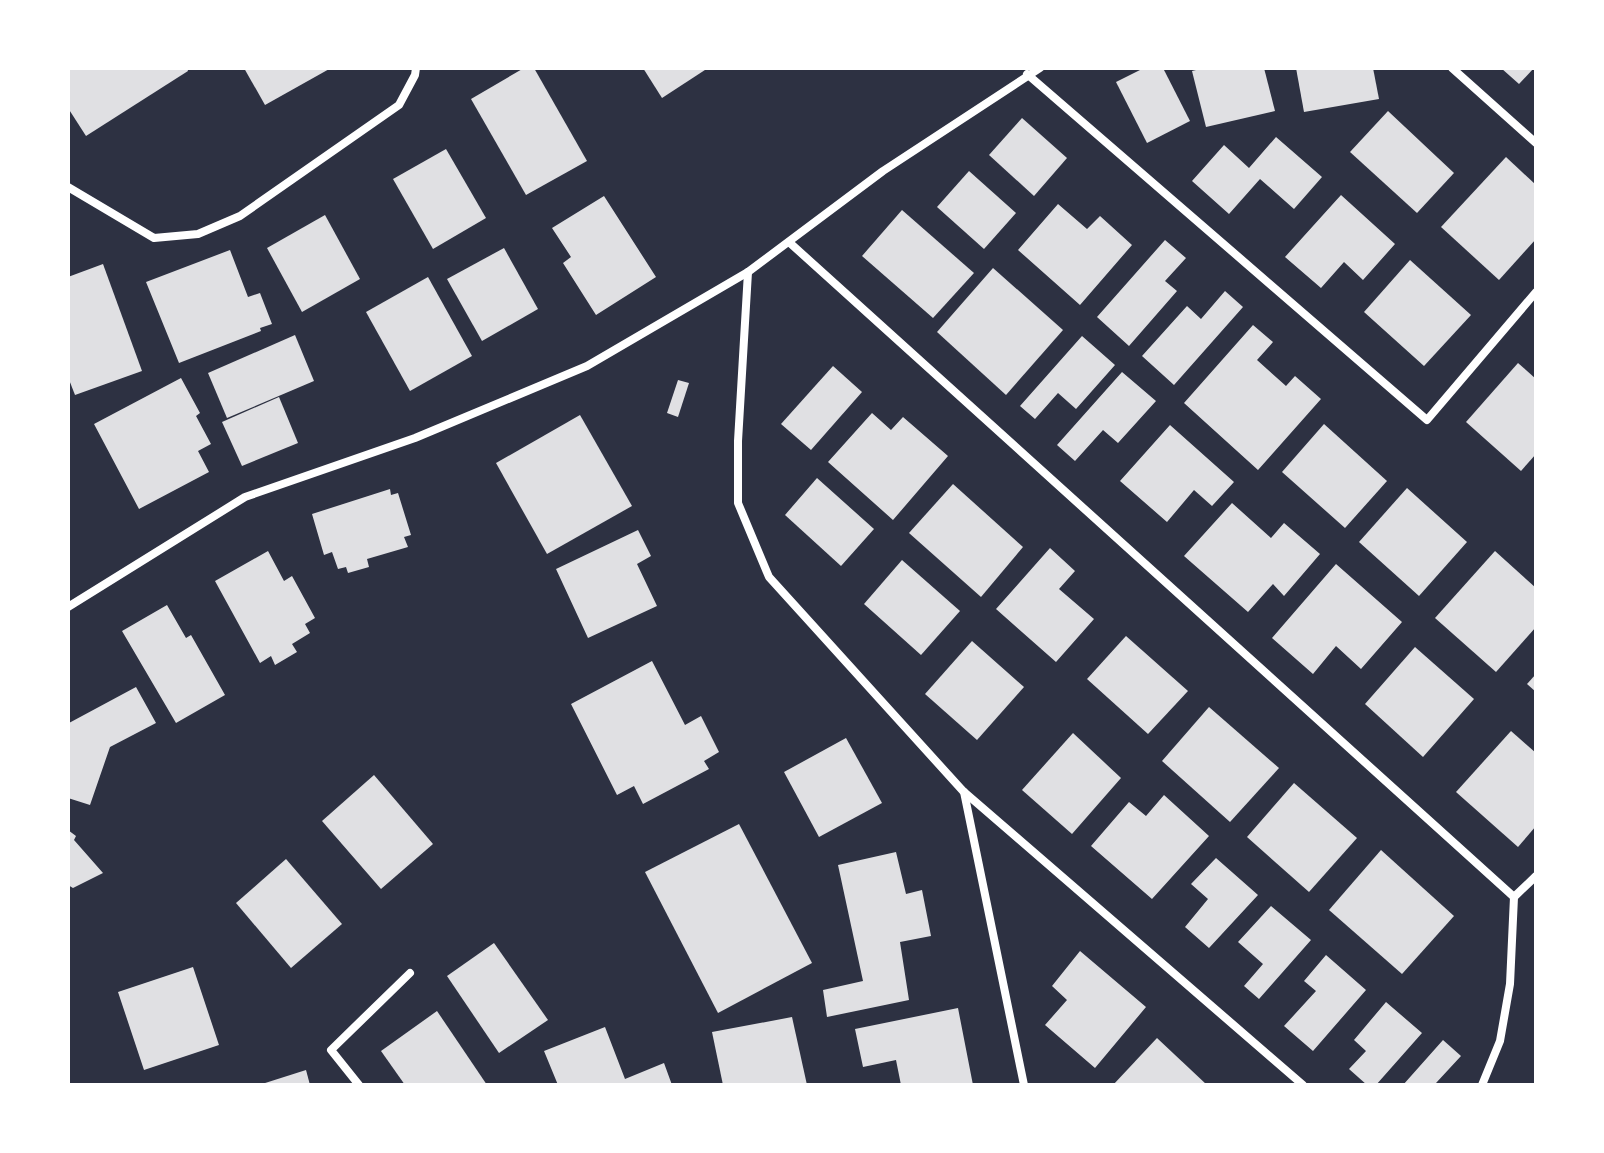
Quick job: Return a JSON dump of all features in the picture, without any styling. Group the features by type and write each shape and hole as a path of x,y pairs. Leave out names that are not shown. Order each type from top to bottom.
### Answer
{"street":[{"path":"68,187 154,238 198,234 240,216 399,105 416,68"},
{"path":"68,607 245,497 415,438 587,366 748,272 883,171 1040,68"},
{"path":"1452,68 1536,143"},
{"path":"1027,74 1427,420 1536,292"},
{"path":"790,243 1514,897"},
{"path":"748,272 738,441 738,503 769,577 963,791 1303,1085"},
{"path":"963,791 1024,1085"},
{"path":"1482,1085 1500,1041 1510,984 1514,897 1536,876"},
{"path":"359,1085 331,1050 410,973"}],"building":[{"path":"68,68 187,68 188,71 86,136 68,108"},
{"path":"244,68 331,68 265,105"},
{"path":"524,68 534,68 587,161 526,195 471,99"},
{"path":"643,68 708,68 662,98"},
{"path":"1144,68 1163,68 1190,121 1147,143 1116,82"},
{"path":"1204,68 1264,68 1275,111 1206,127 1192,71"},
{"path":"1296,68 1373,68 1379,99 1304,112"},
{"path":"1501,68 1534,68 1519,84"},
{"path":"1388,111 1454,173 1417,213 1350,152"},
{"path":"1022,118 1067,158 1034,196 989,155"},
{"path":"1276,137 1322,177 1294,209 1260,179 1229,214 1192,181 1224,145 1249,168"},
{"path":"446,149 486,218 433,249 393,179"},
{"path":"1506,157 1536,185 1536,239 1499,280 1441,227"},
{"path":"969,171 1016,213 984,249 937,207"},
{"path":"1341,195 1395,244 1363,280 1344,262 1321,288 1285,257"},
{"path":"604,196 656,277 596,315 563,263 571,257 552,228"},
{"path":"1058,204 1087,229 1100,216 1132,245 1080,305 1018,250"},
{"path":"902,210 974,273 933,318 862,256"},
{"path":"325,215 360,279 302,312 267,248"},
{"path":"1165,240 1186,258 1165,281 1177,291 1129,346 1097,317"},
{"path":"504,248 538,309 482,341 447,279"},
{"path":"230,250 248,297 260,293 272,324 179,363 146,282"},
{"path":"1410,260 1471,315 1424,366 1364,312"},
{"path":"103,264 142,371 75,395 68,377 68,277"},
{"path":"993,268 1063,330 1006,395 937,332"},
{"path":"428,277 472,356 410,391 366,312"},
{"path":"1225,291 1243,307 1174,385 1142,356 1187,306 1201,319"},
{"path":"1253,325 1273,342 1257,360 1286,386 1295,376 1321,399 1258,470 1184,403"},
{"path":"295,335 314,381 227,418 208,373"},
{"path":"1082,336 1115,365 1076,409 1058,393 1035,419 1020,406"},
{"path":"1518,363 1536,379 1536,454 1521,471 1466,422"},
{"path":"833,366 862,392 811,450 781,424"},
{"path":"1122,372 1156,401 1118,443 1103,430 1075,461 1057,445"},
{"path":"181,378 200,413 196,416 211,444 198,451 209,472 139,509 94,424"},
{"path":"678,380 689,383 678,417 667,413"},
{"path":"279,397 298,443 242,466 222,422"},
{"path":"872,413 891,430 903,417 948,456 893,520 828,462"},
{"path":"580,415 632,506 547,554 496,463"},
{"path":"1324,424 1387,481 1345,528 1282,472"},
{"path":"1170,425 1234,482 1212,506 1194,490 1167,522 1120,481"},
{"path":"817,478 874,529 841,566 785,515"},
{"path":"953,484 1023,547 981,597 909,533"},
{"path":"1407,488 1467,542 1419,596 1359,542"},
{"path":"390,489 391,495 398,493 411,535 404,537 408,547 367,559 369,567 348,573 346,567 338,569 332,552 324,555 312,514"},
{"path":"1232,503 1271,538 1284,523 1320,554 1284,596 1273,584 1248,612 1184,556"},
{"path":"638,530 651,556 637,564 657,606 588,638 556,569"},
{"path":"1050,548 1075,571 1059,589 1094,619 1056,662 996,609"},
{"path":"268,551 284,581 292,576 315,618 305,624 310,633 292,644 297,652 275,665 271,656 260,663 215,581"},
{"path":"1495,551 1536,588 1536,627 1496,672 1435,618"},
{"path":"902,560 960,611 921,655 864,604"},
{"path":"1336,564 1402,622 1361,669 1336,646 1313,674 1272,638"},
{"path":"167,605 186,638 191,635 225,695 176,723 122,631"},
{"path":"1126,636 1188,691 1148,734 1087,679"},
{"path":"972,641 1024,687 977,740 925,694"},
{"path":"1415,647 1474,699 1423,757 1365,704"},
{"path":"652,661 685,725 701,716 719,752 704,761 709,769 643,804 634,786 617,795 571,704"},
{"path":"1536,674 1536,692 1527,684"},
{"path":"136,687 156,723 110,747 90,805 68,798 69,723"},
{"path":"1209,707 1279,768 1230,822 1162,761"},
{"path":"1511,731 1536,753 1536,826 1518,847 1456,792"},
{"path":"1073,733 1121,778 1072,834 1022,790"},
{"path":"846,738 882,803 819,837 784,772"},
{"path":"374,775 433,844 381,889 322,821"},
{"path":"1294,783 1357,838 1309,892 1247,837"},
{"path":"1164,795 1209,836 1152,899 1091,846 1129,802 1146,816"},
{"path":"739,824 812,963 718,1013 645,872"},
{"path":"68,830 76,836 74,840 103,873 73,888 68,885"},
{"path":"1381,850 1454,916 1402,974 1329,910"},
{"path":"896,852 906,894 922,890 931,936 900,942 909,1000 827,1017 823,990 863,981 838,865"},
{"path":"1216,858 1258,895 1209,948 1185,927 1208,899 1191,884"},
{"path":"286,859 342,924 291,968 236,903"},
{"path":"1271,906 1311,940 1259,999 1244,986 1263,964 1238,942"},
{"path":"494,943 548,1020 499,1053 447,976"},
{"path":"1080,951 1146,1007 1095,1068 1045,1025 1067,1000 1052,986"},
{"path":"1326,955 1366,990 1313,1051 1284,1026 1316,991 1304,981"},
{"path":"193,967 219,1045 144,1070 118,992"},
{"path":"1386,1002 1422,1033 1376,1085 1367,1085 1349,1069 1366,1051 1354,1040"},
{"path":"958,1008 973,1085 901,1085 896,1060 863,1067 855,1029"},
{"path":"437,1011 487,1085 405,1085 381,1051"},
{"path":"792,1017 807,1085 723,1085 712,1032"},
{"path":"605,1027 625,1079 664,1063 672,1085 558,1085 544,1051"},
{"path":"1157,1038 1207,1085 1113,1085"},
{"path":"1443,1040 1461,1056 1436,1083 1438,1085 1403,1085"},
{"path":"306,1070 310,1085 262,1085 262,1084"}]}
